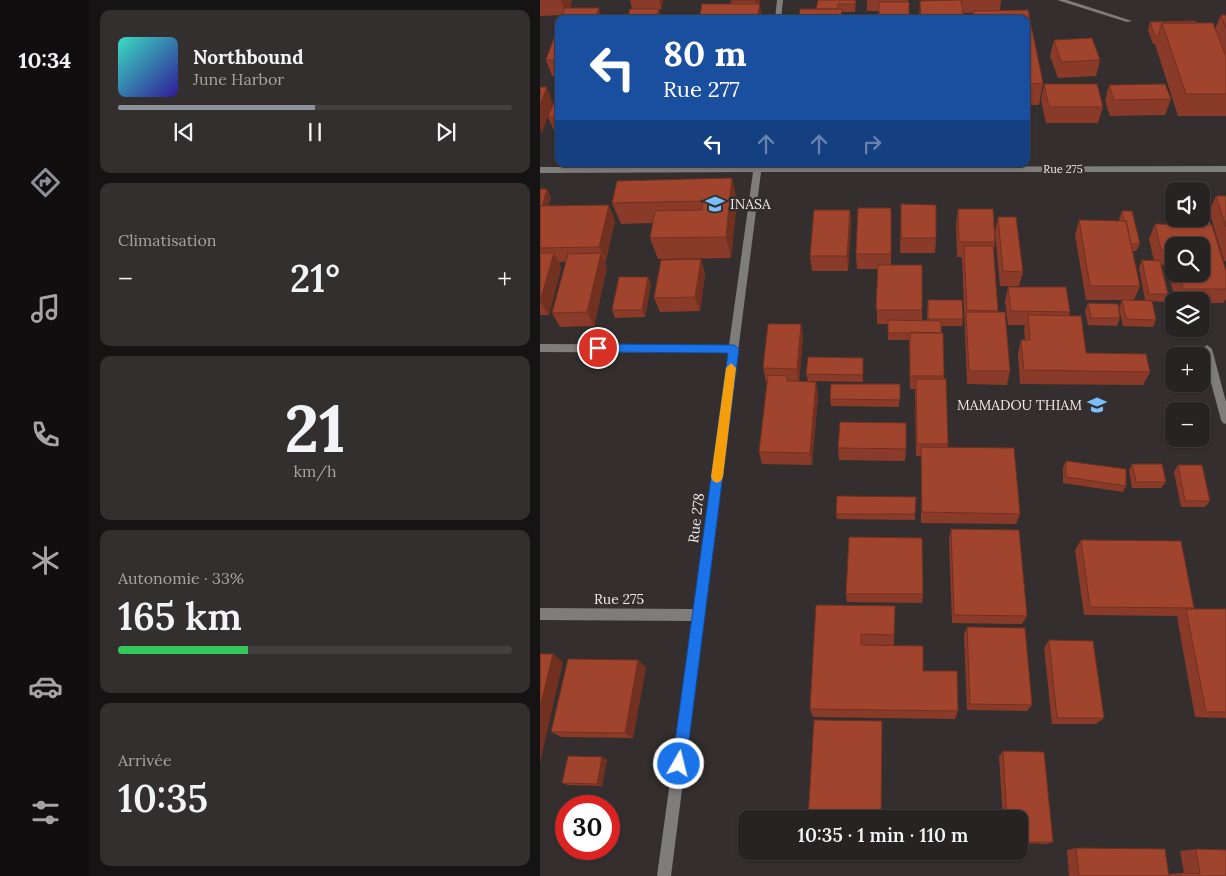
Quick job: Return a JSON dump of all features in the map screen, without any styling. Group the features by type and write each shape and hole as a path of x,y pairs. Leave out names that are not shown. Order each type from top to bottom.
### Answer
{"street":[{"path":"778,15 780,0"},
{"path":"1060,0 1128,21"},
{"name":"Rue 275","path":"540,170 758,167 1226,169"},
{"name":"Rue 278","path":"664,876 758,167"},
{"path":"540,348 734,349"},
{"path":"1210,363 1226,420"},
{"name":"Rue 275","path":"540,614 699,615"}],"path":[{"path":"1209,227 1212,237"}],"building":[{"path":"755,0 755,1 731,1"},
{"path":"818,0 855,0 855,4 838,4 837,9 816,9"},
{"path":"961,0 963,15 921,15 920,1"},
{"path":"879,2 909,2 909,15 879,15"},
{"path":"702,4 760,4 758,15 700,15"},
{"path":"565,8 599,8 596,15 562,15"},
{"path":"630,9 659,9 657,15 628,15"},
{"path":"800,9 842,9 841,15 799,15"},
{"path":"1028,10 1029,15 974,15 973,11"},
{"path":"1221,15 1226,15 1226,28"},
{"path":"1030,20 1043,83 1030,84"},
{"path":"1195,21 1195,23 1162,23 1158,36 1155,36 1150,22"},
{"path":"1162,23 1213,23 1226,56 1226,94 1186,94"},
{"path":"555,35 555,60 546,60"},
{"path":"1092,38 1100,60 1061,62 1054,40"},
{"path":"1044,84 1097,84 1103,107 1049,107"},
{"path":"1165,84 1171,99 1114,100 1109,85"},
{"path":"540,87 547,87 540,105"},
{"path":"555,100 555,117 548,117"},
{"path":"732,178 726,237 650,238 655,211 702,210 703,201 612,203 617,181"},
{"path":"540,189 547,189 542,206 540,206"},
{"path":"1216,196 1226,196 1226,227"},
{"path":"901,204 936,205 936,238 901,238"},
{"path":"609,205 599,247 540,248 540,206"},
{"path":"858,208 891,208 891,254 856,254"},
{"path":"958,209 993,209 995,242 959,242"},
{"path":"814,210 850,210 847,256 810,256"},
{"path":"1122,211 1132,211 1140,244 1131,244"},
{"path":"998,217 1016,217 1023,272 1003,271"},
{"path":"1079,220 1126,221 1140,286 1090,286"},
{"path":"1155,224 1165,224 1165,227 1210,227 1212,225 1226,271 1226,289 1183,289 1181,282 1210,282 1210,237 1165,237 1165,250 1161,250"},
{"path":"964,246 993,246 998,311 967,310"},
{"path":"540,253 554,253 540,301"},
{"path":"601,253 587,312 552,313 568,254"},
{"path":"701,259 695,297 654,298 661,260"},
{"path":"1142,260 1160,261 1168,292 1165,292 1165,294 1149,294"},
{"path":"878,265 922,265 922,310 876,310"},
{"path":"619,277 648,277 642,310 612,310"},
{"path":"1008,287 1066,287 1070,312 1011,311"},
{"path":"928,300 962,300 963,319 928,319"},
{"path":"1122,300 1152,301 1156,320 1126,319"},
{"path":"1088,303 1118,304 1120,318 1091,318"},
{"path":"966,312 1005,312 1010,371 969,371"},
{"path":"1028,315 1081,316 1086,353 1146,354 1150,372 1024,370 1021,340 1030,340"},
{"path":"888,320 941,321 941,333 888,333"},
{"path":"768,324 801,324 797,369 763,368"},
{"path":"910,332 943,333 944,376 910,376"},
{"path":"808,357 863,358 863,375 806,374"},
{"path":"768,375 787,376 787,381 816,382 810,453 759,452"},
{"path":"916,379 946,379 948,444 917,444"},
{"path":"831,384 900,384 900,400 830,399"},
{"path":"840,422 906,423 906,449 838,448"},
{"path":"921,447 1014,448 1020,514 922,512"},
{"path":"1066,461 1126,469 1126,486 1066,477"},
{"path":"1132,464 1162,464 1166,482 1136,482"},
{"path":"1178,465 1202,465 1210,501 1185,501"},
{"path":"837,496 916,497 915,514 836,514"},
{"path":"951,529 1019,530 1027,616 954,615"},
{"path":"849,537 922,538 923,594 846,594"},
{"path":"1081,540 1181,541 1194,608 1090,607"},
{"path":"816,605 895,606 894,635 861,634 861,645 923,646 923,671 957,671 958,711 810,709"},
{"path":"1186,609 1226,609 1226,712 1206,712"},
{"path":"967,627 1025,628 1032,705 970,704"},
{"path":"1049,640 1093,641 1104,718 1057,718"},
{"path":"540,654 553,654 540,708"},
{"path":"568,659 638,660 625,733 551,732"},
{"path":"814,720 882,721 881,810 809,810"},
{"path":"1003,751 1044,752 1053,842 1028,842 1028,810 1006,810"},
{"path":"568,756 602,757 597,784 562,783"},
{"path":"1076,848 1165,849 1169,876 1079,876"},
{"path":"1196,849 1226,850 1226,876 1181,876 1181,873 1200,874"}],"slow traffic":[{"path":"717,477 731,368"}],"place":[{"name":"INASA","path":"715,204"},
{"name":"MAMADOU THIAM","path":"1097,405"}],"route":[{"path":"598,348 734,349 679,764"}]}
